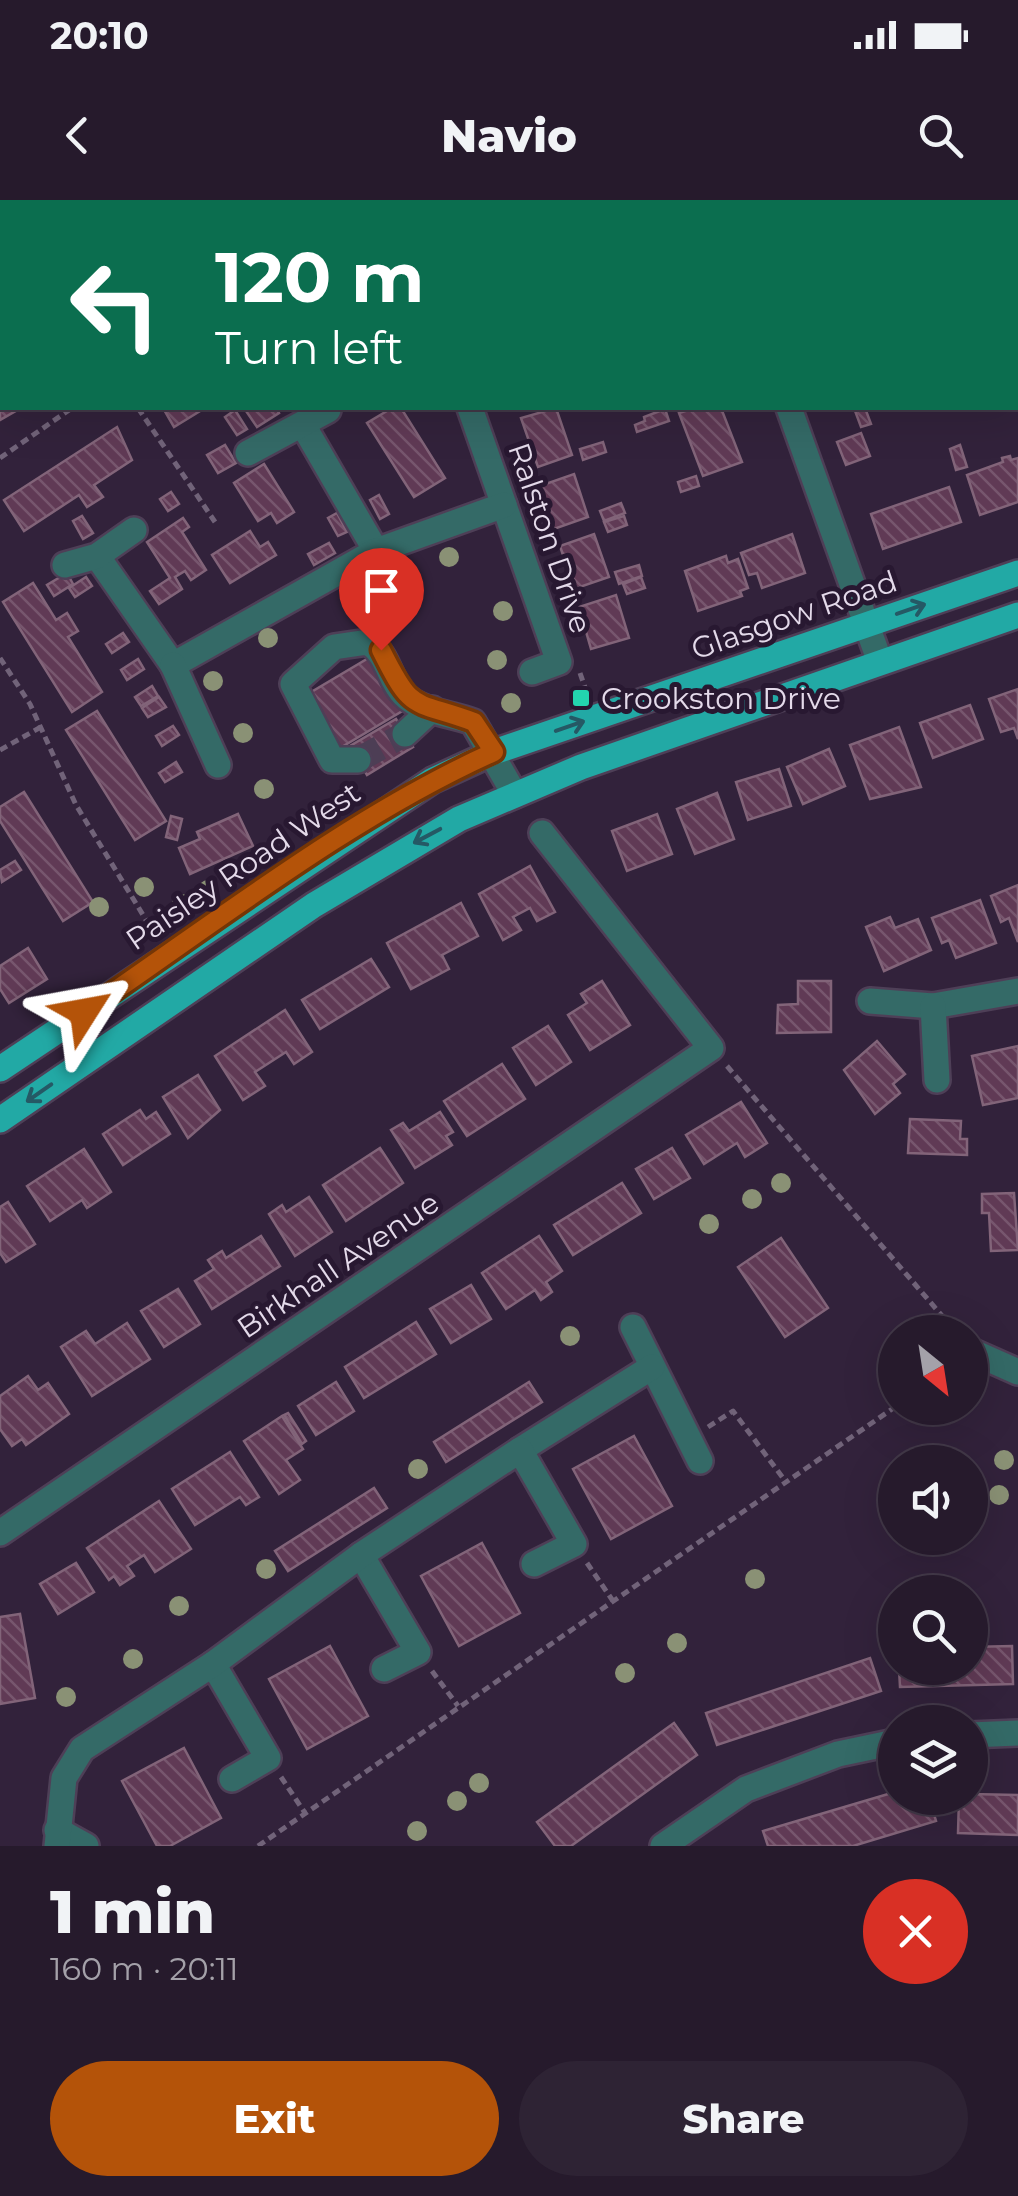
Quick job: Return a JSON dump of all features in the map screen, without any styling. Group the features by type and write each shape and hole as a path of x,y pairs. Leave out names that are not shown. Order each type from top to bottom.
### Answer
{"main road":[{"name":"Glasgow Road","path":"486,755 1018,573"},
{"path":"0,1120 407,847 581,766 1018,615"},
{"name":"Paisley Road West","path":"0,1069 398,801 486,755"},
{"path":"311,859 335,892"}],"street":[{"path":"248,452 328,410"},
{"name":"Ralston Drive","path":"471,410 558,662 532,672"},
{"path":"790,410 880,662"},
{"path":"303,425 376,550"},
{"path":"173,664 376,550 504,505"},
{"path":"64,565 97,556 134,530"},
{"path":"97,556 173,664 218,765"},
{"path":"358,760 332,760 293,684 334,647 368,642 381,650 403,694 432,709 474,722 486,755 515,795"},
{"path":"405,734 432,709"},
{"path":"542,833 711,1048"},
{"path":"870,1001 934,1006 1018,991"},
{"path":"934,1006 937,1080"},
{"name":"Birkhall Avenue","path":"0,1532 711,1048"},
{"path":"633,1327 694,1450"},
{"path":"988,1355 1018,1372"},
{"path":"86,1846 57,1838 64,1778 82,1749 213,1664 361,1555 652,1367"},
{"path":"520,1450 574,1544 534,1564"},
{"path":"361,1555 418,1652 384,1668"},
{"path":"213,1664 268,1758 232,1778"},
{"path":"988,1734 1018,1733"},
{"path":"663,1846 746,1789 838,1754 878,1746"}],"path":[{"path":"0,458 69,410"},
{"path":"139,410 215,522"},
{"path":"0,658 41,727 76,805 168,955"},
{"path":"558,662 577,665 596,717"},
{"path":"0,750 41,727"},
{"path":"711,1048 942,1315"},
{"path":"694,1450 733,1411 786,1482"},
{"path":"258,1846 878,1419"},
{"path":"574,1544 613,1601"},
{"path":"418,1652 458,1707"},
{"path":"268,1758 305,1813"}],"building":[{"path":"0,410 18,410 0,420"},
{"path":"164,410 202,410 174,427"},
{"path":"235,410 247,429 237,435 225,417"},
{"path":"245,410 277,410 279,413 257,427"},
{"path":"389,410 402,410 445,478 414,497 367,423"},
{"path":"557,410 572,455 538,467 521,418"},
{"path":"665,410 669,421 637,432 635,425 645,421 644,417"},
{"path":"722,410 742,462 703,476 679,413"},
{"path":"855,410 866,410 871,424 861,427"},
{"path":"117,427 132,460 94,485 103,497 87,507 79,495 24,531 4,500"},
{"path":"861,433 870,456 846,465 837,442"},
{"path":"603,442 606,452 583,460 580,449"},
{"path":"225,445 236,463 218,473 207,455"},
{"path":"960,445 967,467 956,470 950,449"},
{"path":"1010,456 1011,460 1018,458 1018,502 980,515 967,475"},
{"path":"264,464 294,512 277,523 271,513 258,521 234,483"},
{"path":"574,474 588,517 554,529 543,497 538,499 534,488"},
{"path":"696,476 699,486 681,492 678,482"},
{"path":"949,487 961,522 883,549 871,514"},
{"path":"171,492 179,504 168,511 160,499"},
{"path":"379,495 389,514 380,519 370,500"},
{"path":"621,503 625,513 604,521 600,511"},
{"path":"337,513 347,532 338,536 328,518"},
{"path":"82,516 93,533 83,539 73,521"},
{"path":"624,516 627,525 608,532 604,522"},
{"path":"183,518 189,527 182,532 206,570 191,580 185,571 175,577 182,589 159,604 150,591 170,578 147,542"},
{"path":"250,531 260,547 268,542 276,555 230,583 212,555"},
{"path":"594,534 609,577 574,589 560,546"},
{"path":"792,534 805,573 762,588 757,573 749,575 741,553"},
{"path":"329,543 335,553 314,565 308,554"},
{"path":"726,556 728,563 738,559 748,588 740,591 742,596 698,611 685,571"},
{"path":"639,565 642,576 619,584 615,572"},
{"path":"67,573 73,584 54,596 47,585"},
{"path":"86,577 92,586 75,597 69,588"},
{"path":"641,577 645,588 627,594 623,584"},
{"path":"33,583 56,620 67,613 78,631 68,637 102,692 72,712 3,602"},
{"path":"616,595 629,638 591,649 579,607"},
{"path":"123,633 129,642 112,653 106,644"},
{"path":"372,656 404,710 340,748 308,694"},
{"path":"138,659 144,669 127,680 121,670"},
{"path":"152,686 158,696 141,706 135,697"},
{"path":"1018,689 1018,739 1014,728 1001,732 989,699"},
{"path":"159,697 166,707 148,717 142,708"},
{"path":"970,705 983,739 933,758 920,723"},
{"path":"97,711 166,821 135,840 66,730"},
{"path":"396,719 413,747 367,775 350,746"},
{"path":"173,726 179,735 162,746 156,736"},
{"path":"899,727 921,787 870,799 850,745"},
{"path":"829,749 845,786 803,804 787,767"},
{"path":"176,762 182,772 165,782 159,773"},
{"path":"779,769 791,806 748,820 736,782"},
{"path":"24,792 93,902 63,921 0,821 0,807"},
{"path":"717,793 734,839 695,854 677,809"},
{"path":"238,814 253,846 190,874 179,848 200,839 197,832"},
{"path":"657,814 672,854 627,871 612,831"},
{"path":"171,816 182,819 177,840 166,837"},
{"path":"15,861 21,870 2,882 0,870"},
{"path":"530,866 555,912 537,921 530,908 513,917 521,930 503,940 479,894"},
{"path":"1018,885 1018,942 1009,918 1001,922 991,896"},
{"path":"980,900 996,943 956,958 949,940 942,943 932,918"},
{"path":"461,903 478,936 442,955 449,969 411,989 387,943"},
{"path":"890,917 895,928 918,919 931,950 884,971 866,927"},
{"path":"28,948 47,979 9,1003 0,989 0,966"},
{"path":"371,959 389,987 320,1029 302,1000"},
{"path":"602,981 630,1025 590,1050 568,1015 587,1003 581,994"},
{"path":"798,981 831,981 831,1032 777,1033 778,1005 798,1004"},
{"path":"285,1010 312,1052 294,1064 286,1052 255,1072 265,1086 243,1100 215,1056"},
{"path":"548,1026 571,1062 536,1085 513,1048"},
{"path":"877,1041 905,1074 893,1084 900,1093 875,1114 844,1070"},
{"path":"1018,1046 1018,1098 983,1105 972,1056"},
{"path":"502,1064 525,1099 467,1136 444,1101"},
{"path":"198,1075 220,1110 188,1138 163,1097"},
{"path":"741,1102 767,1143 745,1157 737,1143 704,1164 686,1135"},
{"path":"140,1110 146,1119 156,1112 170,1134 123,1165 103,1134"},
{"path":"440,1112 453,1132 446,1136 452,1145 415,1168 391,1130 403,1123 409,1131"},
{"path":"910,1119 961,1121 960,1139 967,1139 967,1155 908,1153"},
{"path":"380,1148 403,1183 346,1221 323,1185"},
{"path":"672,1148 690,1178 654,1199 636,1169"},
{"path":"84,1149 111,1192 87,1208 82,1200 50,1221 27,1186"},
{"path":"622,1183 641,1213 573,1255 554,1225"},
{"path":"1014,1193 1018,1250 991,1251 989,1213 982,1213 982,1194"},
{"path":"309,1197 332,1232 295,1256 269,1214 282,1205 286,1212"},
{"path":"8,1202 35,1244 6,1262 0,1253 0,1207"},
{"path":"261,1236 280,1266 212,1309 195,1281 214,1269 208,1260 222,1251 226,1258"},
{"path":"539,1236 562,1271 546,1282 552,1292 541,1300 535,1290 506,1309 482,1273"},
{"path":"781,1238 828,1308 785,1337 738,1267"},
{"path":"471,1285 491,1319 451,1343 430,1309"},
{"path":"178,1289 200,1324 164,1347 141,1311"},
{"path":"416,1322 436,1354 364,1398 345,1367"},
{"path":"127,1323 150,1359 92,1396 61,1347 86,1331 95,1344"},
{"path":"28,1376 38,1390 48,1383 69,1414 26,1445 22,1439 12,1446 0,1429 0,1396"},
{"path":"336,1382 354,1411 316,1435 298,1406"},
{"path":"529,1382 542,1402 446,1462 434,1442"},
{"path":"288,1413 306,1441 302,1444 284,1415"},
{"path":"282,1416 303,1449 286,1460 300,1480 279,1494 244,1441"},
{"path":"634,1436 672,1506 611,1539 573,1469"},
{"path":"230,1452 259,1497 246,1505 240,1497 195,1525 172,1489"},
{"path":"374,1488 387,1508 288,1571 275,1551"},
{"path":"159,1501 191,1549 155,1572 144,1555 127,1566 134,1576 120,1585 114,1576 109,1580 87,1548"},
{"path":"482,1543 520,1613 459,1646 421,1576"},
{"path":"76,1563 94,1592 58,1614 40,1584"},
{"path":"20,1614 35,1698 0,1704 0,1617"},
{"path":"330,1646 368,1716 307,1749 269,1679"},
{"path":"1012,1646 1013,1684 988,1685 988,1647"},
{"path":"870,1658 881,1691 717,1745 706,1713"},
{"path":"900,1685 975,1685 900,1687"},
{"path":"674,1723 697,1755 571,1846 555,1846 537,1822"},
{"path":"184,1748 221,1818 170,1846 157,1846 122,1781"},
{"path":"988,1794 1018,1795 1018,1835 958,1833 959,1815 988,1815"},
{"path":"878,1797 878,1815 934,1815 936,1821 853,1846 768,1846 763,1831"}],"tunnel":[{"path":"358,760 405,734"}],"place":[{"name":"Crookston Drive","path":"581,698"}],"route":[{"path":"84,1012 354,830 434,780 494,752 474,722 424,708 403,694 381,650"}]}
